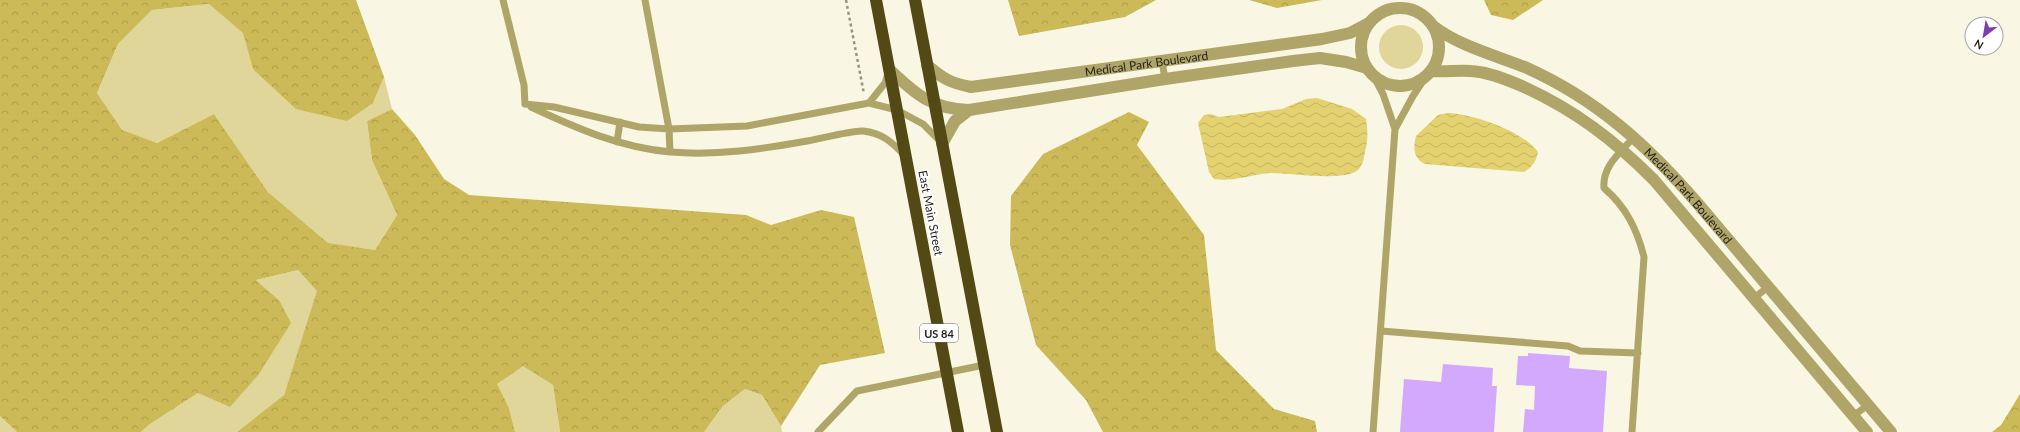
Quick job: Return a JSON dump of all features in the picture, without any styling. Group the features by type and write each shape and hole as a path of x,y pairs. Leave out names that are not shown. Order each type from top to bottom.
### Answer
{"highway":[{"name":"East Main Street","path":"876,0 958,432"},
{"name":"East Main Street","path":"915,0 996,432"}],"street":[{"path":"1402,8 1420,13 1433,26 1440,44 1437,63 1429,74 1408,86 1398,86 1385,83 1370,72 1362,59 1361,45 1364,31 1369,23 1383,11 1402,8"},
{"name":"Medical Park Boulevard","path":"927,65 952,83 971,87 1322,39 1350,33 1369,23"},
{"name":"Medical Park Boulevard","path":"1433,26 1448,37 1527,68 1571,91 1604,112 1635,136 1667,168 1890,432"},
{"name":"Medical Park Boulevard","path":"889,69 910,89 935,104 957,110 969,110 1165,79 1320,58 1346,62 1370,72"},
{"name":"Medical Park Boulevard","path":"1429,74 1472,71 1508,80 1543,96 1573,113 1623,149 1654,180 1867,432"},
{"path":"942,144 955,121 969,110"}],"lane":[{"path":"502,0 524,85 525,104"},
{"path":"645,0 669,129 670,152"},
{"path":"1162,62 1165,79"},
{"path":"867,104 885,83 889,69"},
{"path":"1370,72 1383,94 1395,129 1374,432"},
{"path":"1395,129 1413,96 1429,74"},
{"path":"525,104 554,106 639,127 669,129 747,126 867,104 897,110 923,124 942,144"},
{"path":"525,104 587,133 616,142 670,152 708,154 754,150 862,130 880,134 891,141 905,157"},
{"path":"616,142 620,122"},
{"path":"1632,432 1644,257 1639,238 1630,218 1618,200 1604,188 1603,177 1608,167 1635,136"},
{"path":"1754,298 1768,287"},
{"path":"1381,331 1568,346 1580,351 1638,354"},
{"path":"818,432 857,391 984,365"},
{"path":"1853,416 1868,405"}],"path":[{"path":"846,0 867,104"}],"shaded area":[{"path":"209,4 244,33 253,69 373,103 384,77 392,109 367,121 372,160 397,215 375,250 329,244 268,192 214,114 157,143 122,131 97,93 118,44 152,10"},
{"path":"1401,25 1413,29 1419,35 1423,47 1419,59 1413,65 1401,69 1389,65 1383,59 1379,47 1383,35 1389,29"},
{"path":"298,270 318,291 284,395 237,432 141,432 150,424 198,393 279,300 256,280"},
{"path":"523,365 553,385 560,432 515,432 509,408 496,384"},
{"path":"745,389 762,395 781,426 782,432 704,432 723,406"},
{"path":"0,416 17,432 0,432"}],"green space":[{"path":"0,0 356,0 384,77 373,103 347,121 296,109 253,69 243,33 209,4 152,10 118,44 97,93 122,130 157,143 214,114 268,192 328,243 375,250 397,215 372,160 367,121 392,109 415,135 444,179 469,195 746,215 771,225 821,210 854,217 885,353 820,365 781,426 762,395 745,389 723,406 704,432 560,432 553,385 523,366 497,384 509,408 515,432 237,432 284,395 317,291 298,270 256,280 279,300 291,323 259,374 230,407 198,393 150,424 141,432 17,432 0,416"},
{"path":"1008,0 1156,0 1125,17 1019,36"},
{"path":"1249,0 1322,0 1277,8"},
{"path":"1484,0 1543,0 1513,20 1491,15"},
{"path":"1129,112 1149,122 1137,145 1204,235 1216,350 1274,409 1315,421 1317,432 1103,432 1086,400 1036,345 1010,245 1011,196 1043,154"},
{"path":"2020,394 2020,432 1992,432 2001,425"}],"water":[{"path":"1317,98 1352,109 1366,119 1367,144 1363,161 1359,169 1352,173 1330,176 1269,173 1235,179 1214,179 1209,172 1198,123 1204,115 1211,114 1219,117 1282,109 1306,99"},
{"path":"1448,113 1484,120 1521,137 1531,144 1538,152 1535,161 1524,172 1425,164 1421,162 1416,156 1414,149 1416,136 1438,115"}],"building":[{"path":"1528,353 1570,356 1569,368 1607,371 1603,432 1523,432 1525,409 1534,410 1535,386 1516,385 1518,356 1528,356"},
{"path":"1443,364 1493,368 1492,386 1497,386 1494,432 1400,432 1404,379 1441,382"}]}
